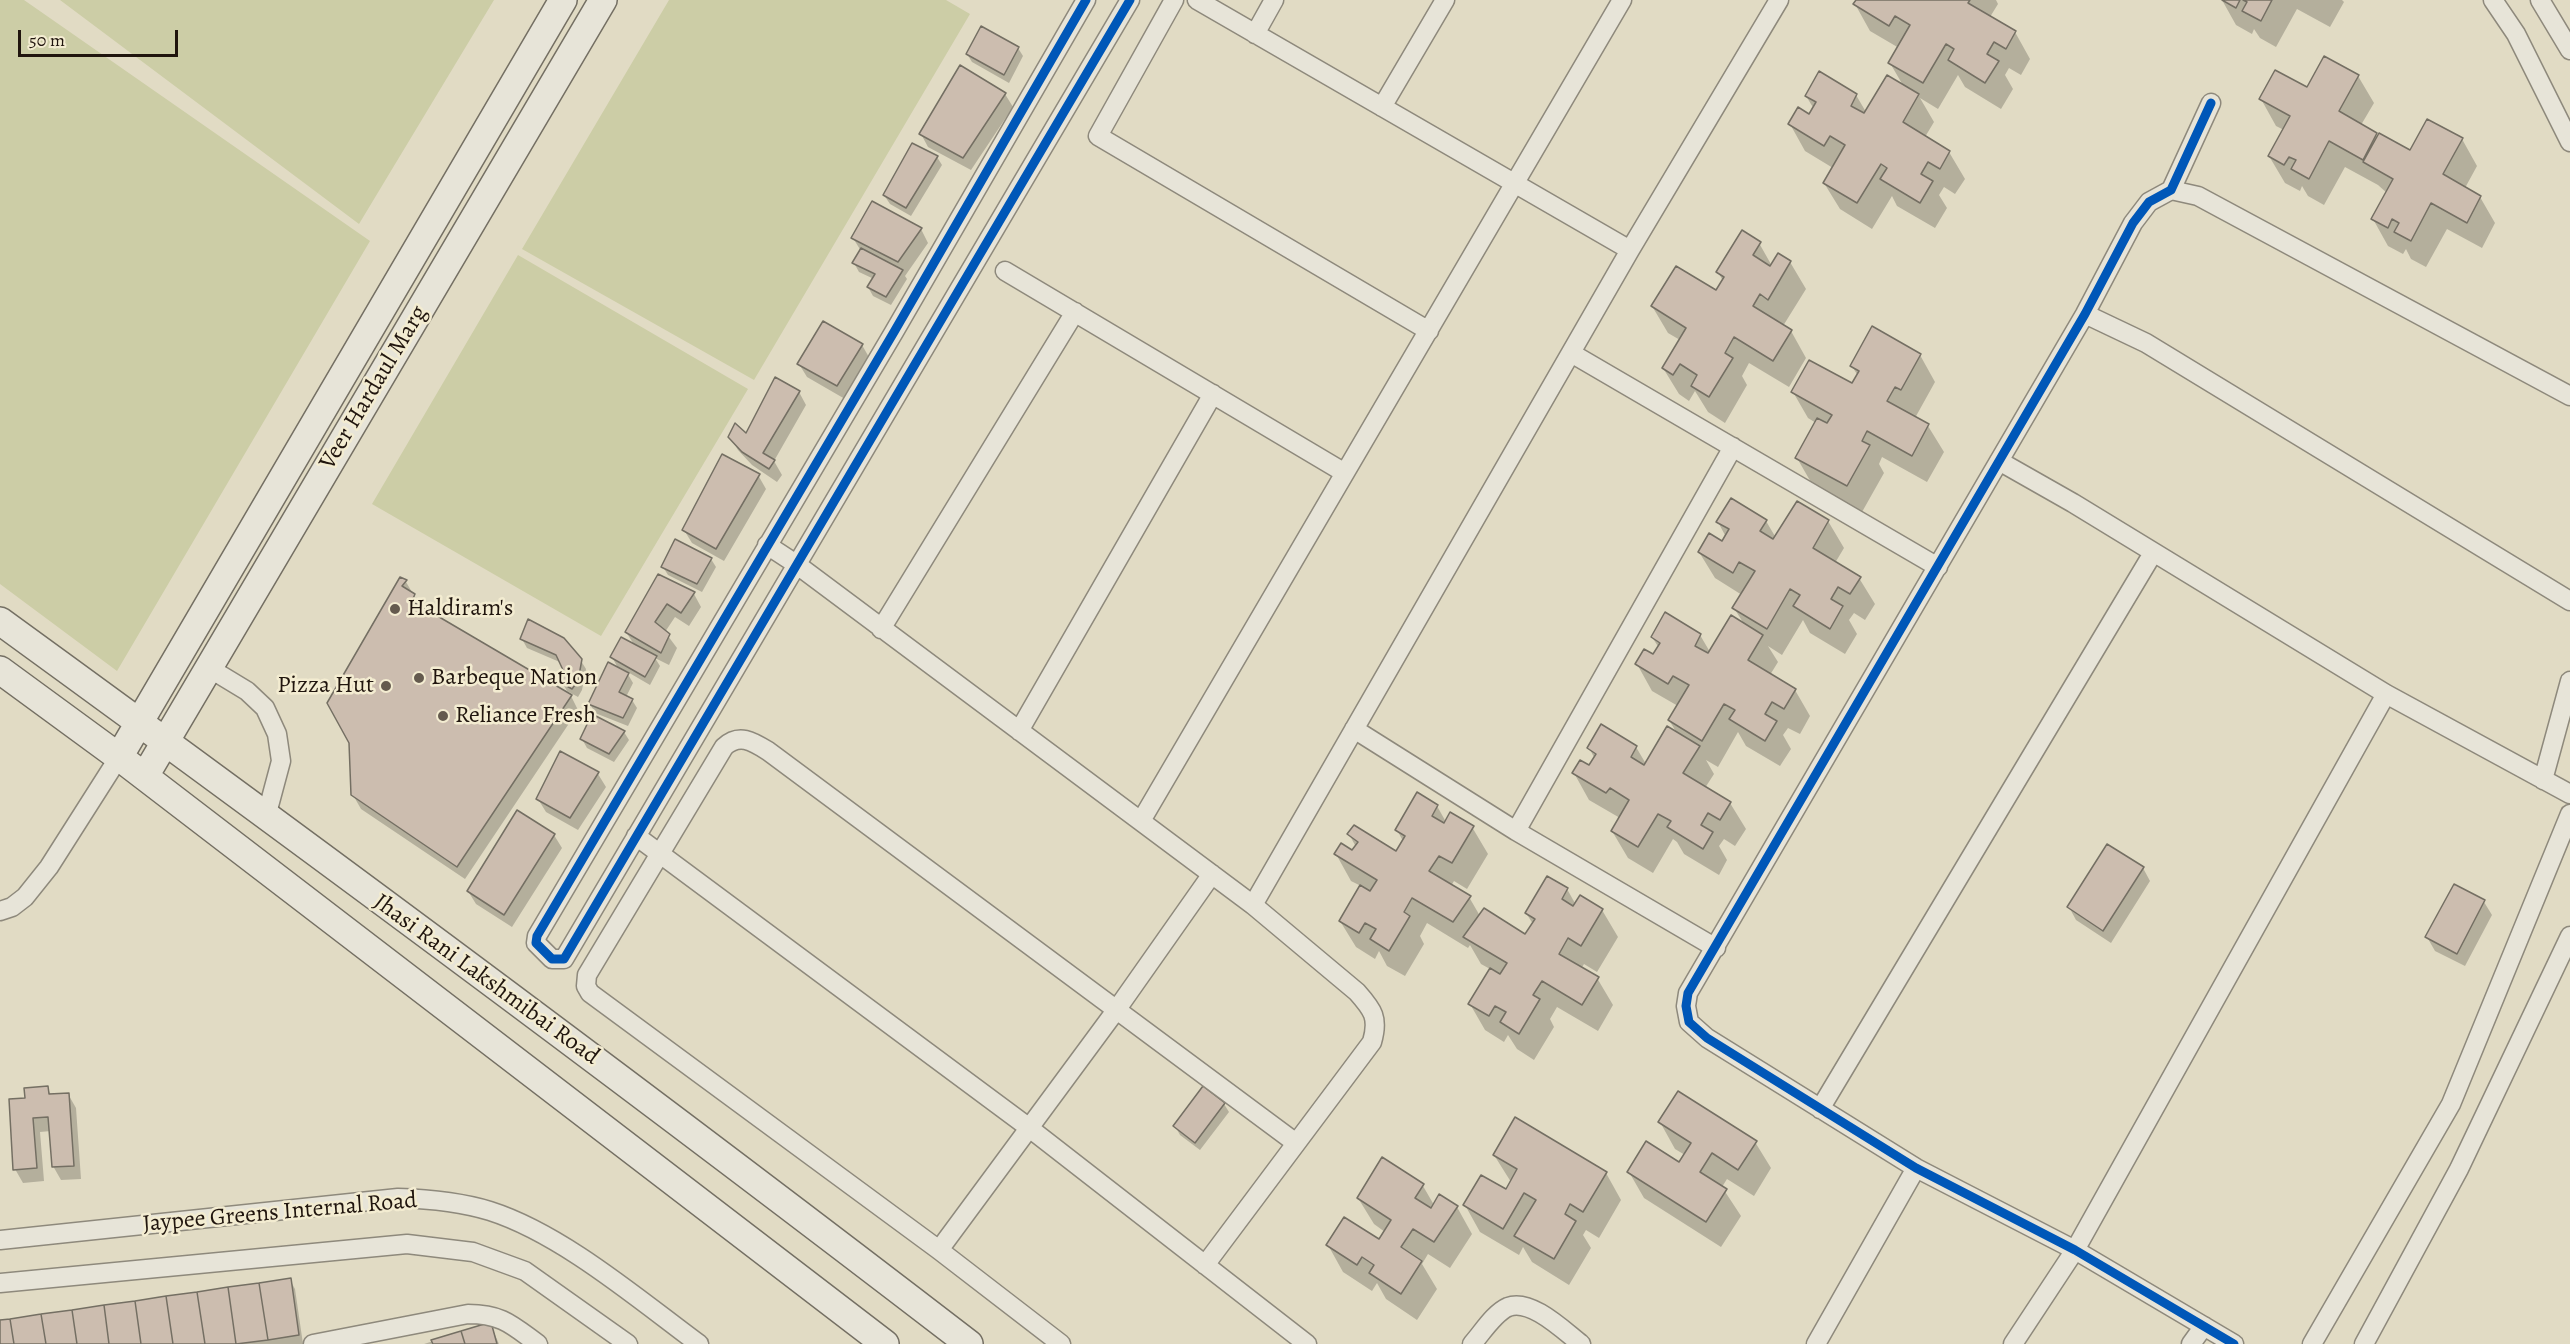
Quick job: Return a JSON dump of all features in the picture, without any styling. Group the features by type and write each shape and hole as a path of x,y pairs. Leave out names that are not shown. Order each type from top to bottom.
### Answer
{"main road":[{"name":"Veer Hardaul Marg","path":"119,757 563,0"},
{"name":"Veer Hardaul Marg","path":"145,776 603,0"},
{"name":"Jhasi Rani Lakshmibai Road","path":"0,621 580,1048 969,1344"},
{"name":"Jhasi Rani Lakshmibai Road","path":"0,670 145,776 885,1344"}],"street":[{"path":"1086,0 537,936 536,943 552,959 564,959 1130,0"},
{"path":"1174,0 1098,136 1429,331"},
{"path":"1197,0 1630,250"},
{"path":"1255,33 1274,0"},
{"path":"1382,107 1445,0"},
{"path":"1142,821 1622,0"},
{"path":"1253,905 1630,250 1779,0"},
{"path":"2493,0 2516,34 2570,142"},
{"path":"2541,0 2570,50"},
{"path":"2211,103 2171,190 2149,202 2133,223 2085,314 1688,993 1686,1006 1689,1022 1707,1038 1820,1110 1916,1168 2075,1250 2234,1344"},
{"path":"2171,190 2198,196 2570,396"},
{"path":"1005,271 1346,473"},
{"path":"880,629 1075,312"},
{"path":"2085,314 2146,342 2570,601"},
{"path":"1571,353 1938,567"},
{"path":"1019,731 1213,394"},
{"path":"1516,831 1733,447"},
{"path":"1999,461 2386,694 2570,794"},
{"path":"767,545 796,564 880,629 1253,905 1357,992 1371,1008 1377,1026 1372,1042 1205,1265"},
{"path":"1820,1110 2153,553"},
{"path":"209,668 247,691 265,708 277,734 281,761 266,817"},
{"path":"2544,780 2570,681"},
{"path":"2013,1344 2075,1250 2386,694"},
{"path":"1354,729 1516,831 1716,948"},
{"path":"1061,1344 939,1250 590,993 586,986 587,975 658,852 724,747 731,740 741,738 753,742 1296,1143"},
{"path":"0,911 12,907 25,897 49,867 119,757"},
{"path":"2312,1344 2451,1104 2570,814"},
{"path":"636,836 1029,1127 1307,1344"},
{"path":"939,1250 1117,1009 1212,874"},
{"path":"2364,1344 2458,1169 2570,936"},
{"path":"1816,1344 1916,1168"},
{"name":"Jaypee Greens Internal Road","path":"0,1240 398,1198 431,1199 489,1211 552,1239 699,1344"},
{"name":"Jaypee Greens Internal Road","path":"0,1283 407,1244 473,1252 525,1271 628,1344"},
{"path":"1472,1344 1508,1307 1521,1305 1539,1311 1581,1344"},
{"path":"313,1344 468,1314 489,1314 505,1319 538,1344"},
{"path":"2191,1344 2204,1326"}],"green space":[{"path":"0,0 24,0 370,241 117,671 0,584"},
{"path":"60,0 494,0 359,224"},
{"path":"669,0 946,0 970,14 754,380 522,249"},
{"path":"518,255 748,389 601,636 372,504"}],"building":[{"path":"1856,0 1970,0 1968,3 2016,31 2006,49 1994,42 1987,54 1999,61 1985,83 1948,60 1954,49 1946,44 1923,83 1888,63 1910,25 1895,16 1889,26 1853,4"},
{"path":"2222,0 2240,0 2236,8"},
{"path":"2243,0 2272,0 2261,21 2242,11 2247,2"},
{"path":"981,26 1019,47 1004,75 966,54"},
{"path":"2324,56 2359,75 2339,111 2377,133 2363,160 2329,141 2309,179 2291,169 2296,160 2289,157 2284,165 2268,156 2290,116 2259,99 2275,70 2307,87"},
{"path":"960,65 1006,93 963,158 919,134"},
{"path":"1819,71 1857,94 1851,106 1864,113 1887,75 1919,94 1903,122 1950,151 1940,169 1928,162 1921,174 1933,181 1920,203 1880,179 1887,168 1881,164 1857,203 1823,183 1845,145 1830,136 1824,146 1788,124 1798,107 1809,114 1816,102 1805,96"},
{"path":"2427,119 2463,138 2443,174 2481,196 2467,223 2431,203 2411,241 2394,232 2399,223 2392,219 2388,228 2371,219 2393,179 2363,162 2379,133 2410,150"},
{"path":"912,143 938,156 906,208 883,195"},
{"path":"872,201 922,228 898,262 851,238"},
{"path":"1742,230 1761,242 1753,255 1770,266 1778,253 1791,261 1768,300 1760,294 1753,306 1792,330 1773,361 1734,337 1725,353 1733,358 1709,397 1691,386 1697,375 1680,364 1673,375 1662,368 1686,328 1651,306 1676,266 1716,290 1724,277 1716,272"},
{"path":"861,248 903,270 886,297 867,287 875,274 852,263"},
{"path":"823,321 863,344 837,386 797,364"},
{"path":"1872,326 1921,354 1901,390 1895,387 1887,401 1929,424 1912,456 1867,431 1862,441 1870,445 1847,486 1795,458 1817,418 1827,423 1832,415 1791,392 1809,360 1852,383 1859,371 1850,366"},
{"path":"775,377 800,391 763,453 775,460 769,469 742,452 728,437 735,423 746,433"},
{"path":"722,454 760,474 716,549 682,530"},
{"path":"1731,498 1767,520 1760,531 1773,539 1797,501 1829,520 1813,548 1861,577 1850,594 1838,587 1831,599 1843,606 1830,629 1793,606 1800,595 1790,589 1767,629 1732,608 1755,571 1739,562 1733,573 1698,552 1709,533 1722,541 1729,529 1716,522"},
{"path":"675,539 712,558 697,584 661,567"},
{"path":"658,574 695,592 681,613 667,604 655,622 670,634 661,653 625,632"},
{"path":"400,577 407,580 402,586 415,594 412,601 572,695 457,867 351,795 349,743 327,703"},
{"path":"1665,612 1701,634 1695,646 1708,653 1731,615 1763,635 1748,660 1796,689 1784,709 1772,702 1765,714 1777,721 1765,741 1729,719 1735,710 1724,704 1702,741 1668,720 1689,685 1673,676 1668,684 1635,664 1644,649 1653,654 1660,643 1651,637"},
{"path":"528,619 564,638 582,659 578,681 572,689 560,682 563,670 556,655 520,639"},
{"path":"621,637 657,656 645,677 610,657"},
{"path":"608,662 629,673 619,692 633,699 623,718 588,704"},
{"path":"592,714 625,731 609,754 580,739"},
{"path":"1601,724 1637,746 1631,757 1644,765 1667,726 1700,746 1683,773 1731,802 1720,820 1708,813 1701,825 1713,832 1703,849 1667,827 1671,821 1658,814 1638,847 1611,831 1629,800 1610,788 1606,793 1572,773 1580,760 1589,765 1596,754 1587,748"},
{"path":"560,751 599,772 570,818 536,799"},
{"path":"1417,792 1438,805 1432,816 1444,823 1450,812 1474,826 1452,863 1439,856 1429,871 1471,896 1453,922 1412,898 1404,912 1410,916 1389,951 1370,939 1376,929 1365,923 1359,933 1339,921 1360,885 1370,891 1377,880 1334,854 1341,843 1352,850 1358,842 1347,834 1354,825 1396,851 1405,836 1395,830"},
{"path":"517,810 555,834 504,915 467,891"},
{"path":"2107,844 2144,867 2103,931 2067,907"},
{"path":"1547,876 1568,888 1562,899 1573,906 1580,895 1603,909 1581,946 1568,938 1559,954 1599,977 1582,1005 1542,981 1533,995 1540,999 1519,1034 1500,1022 1506,1012 1495,1006 1489,1016 1468,1004 1490,968 1500,974 1507,963 1463,937 1484,908 1525,934 1535,919 1525,913"},
{"path":"2454,884 2485,900 2457,954 2425,937"},
{"path":"48,1086 49,1094 69,1093 74,1166 52,1167 48,1117 33,1118 37,1168 13,1170 9,1099 25,1098 24,1088"},
{"path":"1203,1086 1225,1103 1195,1143 1173,1126"},
{"path":"1678,1091 1757,1141 1738,1170 1712,1153 1700,1172 1727,1189 1706,1222 1627,1172 1646,1141 1679,1162 1691,1143 1658,1122"},
{"path":"1515,1117 1607,1172 1583,1212 1570,1204 1565,1214 1576,1221 1554,1259 1514,1236 1536,1200 1524,1193 1503,1229 1463,1205 1481,1175 1506,1189 1517,1169 1493,1155"},
{"path":"1382,1157 1424,1184 1415,1198 1431,1208 1439,1194 1458,1206 1434,1242 1413,1229 1401,1247 1422,1261 1401,1294 1369,1273 1374,1265 1362,1257 1357,1265 1326,1245 1344,1217 1379,1239 1391,1220 1357,1198"},
{"path":"291,1278 299,1335 268,1340 259,1283"},
{"path":"259,1283 268,1340 236,1344 228,1287"},
{"path":"228,1287 236,1344 205,1344 197,1292"},
{"path":"197,1292 205,1344 173,1344 166,1296"},
{"path":"166,1296 173,1344 141,1344 135,1301"},
{"path":"135,1301 141,1344 109,1344 104,1305"},
{"path":"104,1305 109,1344 77,1344 72,1310"},
{"path":"72,1310 77,1344 46,1344 41,1314"},
{"path":"41,1314 46,1344 14,1344 10,1319"},
{"path":"10,1319 14,1344 0,1344 0,1320"},
{"path":"491,1322 497,1344 465,1344 461,1331"},
{"path":"461,1331 465,1344 433,1344 431,1340"}],"cycle path":[{"path":"1086,0 894,332 537,936 536,943 552,959 564,959 1130,0"},
{"path":"2211,103 2171,190 2149,202 2133,223 2085,314 1688,993 1686,1006 1689,1022 1707,1038 1916,1168 2075,1250 2234,1344"}],"place":[{"name":"Haldiram's","path":"395,609"},
{"name":"Barbeque Nation","path":"419,678"},
{"name":"Pizza Hut","path":"386,686"},
{"name":"Reliance Fresh","path":"443,716"}]}
